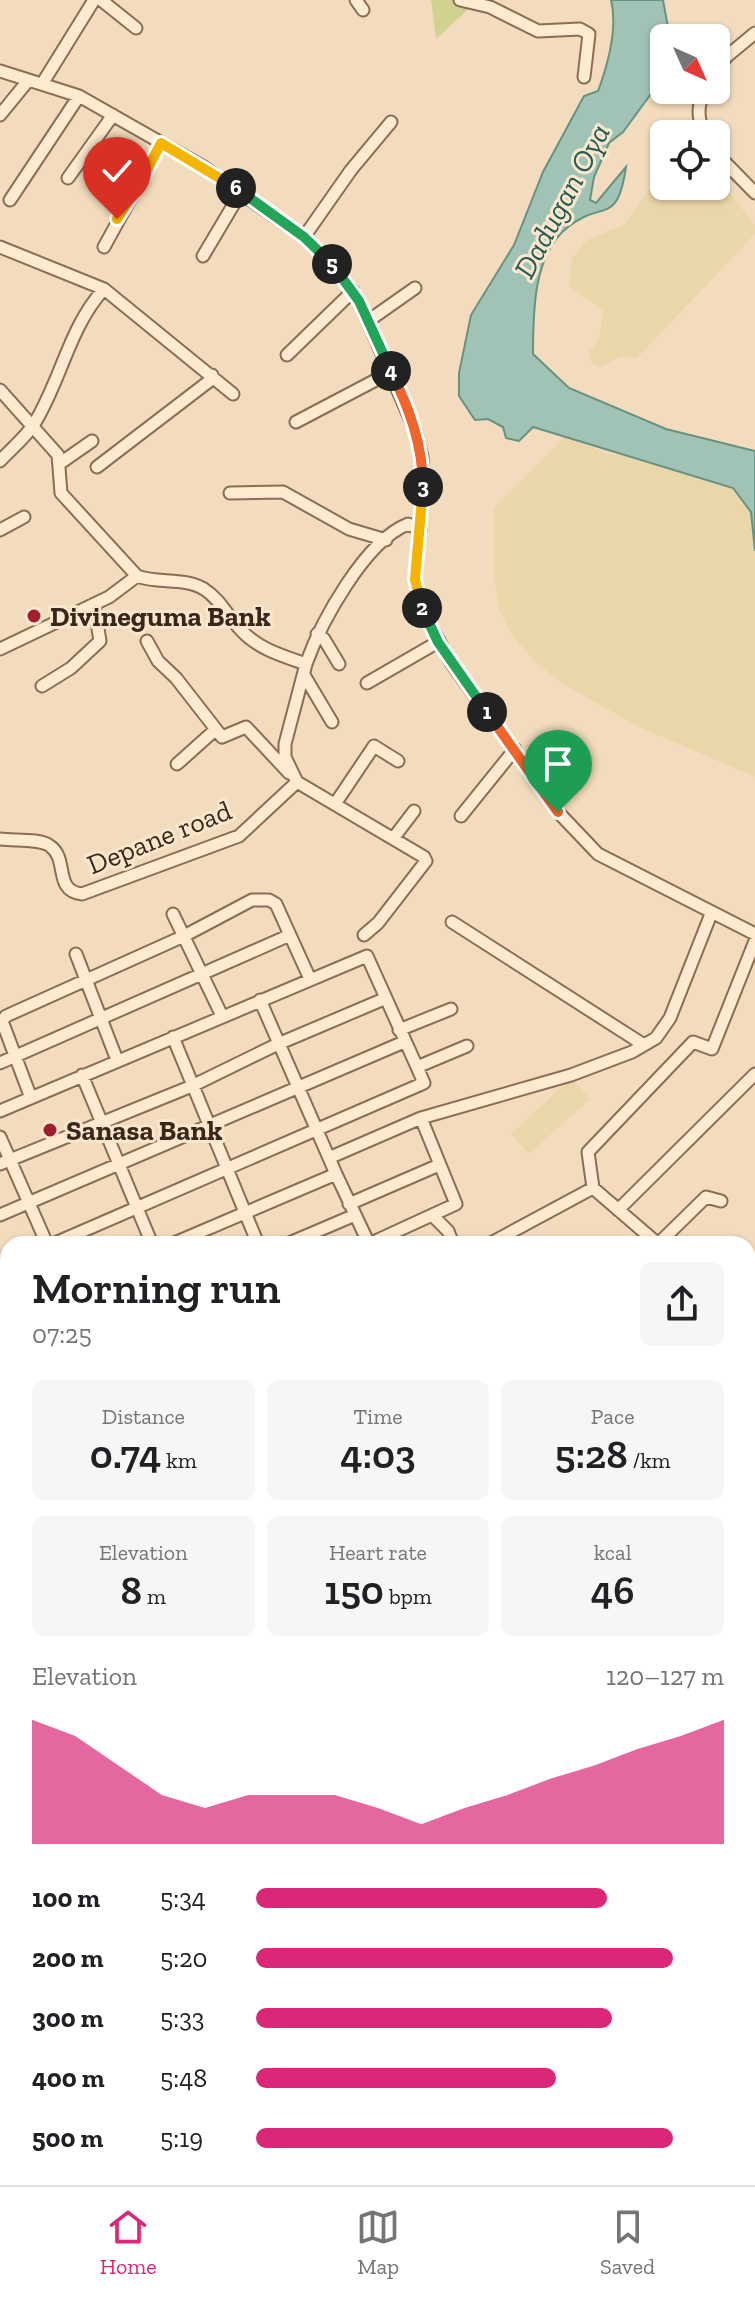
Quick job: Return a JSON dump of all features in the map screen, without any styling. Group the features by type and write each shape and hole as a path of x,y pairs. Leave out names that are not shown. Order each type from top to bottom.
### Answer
{"street":[{"path":"42,84 94,0"},
{"path":"101,0 136,28"},
{"path":"460,0 490,7 538,31 580,29 589,34 584,77"},
{"path":"730,54 755,33"},
{"path":"0,71 79,96 113,115 241,192 304,237 333,264 353,291 368,321 391,372 422,457 415,579 427,620 438,642 558,812 598,854 755,934"},
{"path":"0,115 27,82"},
{"path":"10,200 79,96"},
{"path":"68,178 113,115"},
{"path":"304,237 391,122"},
{"path":"104,247 161,143"},
{"path":"730,167 755,193"},
{"path":"203,256 241,192"},
{"path":"0,247 104,289 233,394"},
{"path":"368,321 415,288"},
{"path":"0,461 33,426 76,333 104,289"},
{"path":"287,355 353,291"},
{"path":"296,422 391,372"},
{"path":"97,467 212,379 212,375"},
{"path":"0,390 58,455 61,493 137,576 151,581 200,586 220,601 240,630 263,648 305,669 332,722"},
{"path":"59,464 92,441"},
{"path":"230,493 283,492 349,529 386,540"},
{"path":"0,530 24,517"},
{"path":"297,782 285,757 285,744 317,634 354,574 396,529 408,524 420,530"},
{"path":"0,649 94,604 137,576"},
{"path":"42,686 71,668 100,641 94,604"},
{"path":"317,634 324,639 339,664"},
{"path":"147,641 158,661 176,678 215,730 226,738 243,725 297,782 395,836 426,861 378,923 364,935"},
{"path":"367,683 438,642"},
{"path":"177,764 215,730"},
{"path":"335,804 374,746 398,761"},
{"path":"461,816 515,749"},
{"name":"Depane road","path":"0,839 47,843 58,853 64,884 74,893 82,894 239,836 297,782"},
{"path":"395,836 414,811"},
{"path":"31,1098 2,1021 6,1016 184,936 252,900 269,900 276,904 310,979"},
{"path":"173,914 222,1016"},
{"path":"331,1157 421,1118 571,1075 656,1038 670,1018 711,914"},
{"path":"452,922 644,1045"},
{"path":"0,1063 290,935"},
{"path":"649,1236 593,1188 588,1152 693,1042 712,1049 755,941"},
{"path":"76,954 117,1060"},
{"path":"0,1111 367,956 424,1083 72,1236"},
{"path":"5,1162 102,1125 384,999"},
{"path":"260,1000 365,1236"},
{"path":"399,1030 451,1009"},
{"path":"173,1037 224,1168 254,1236"},
{"path":"0,1215 404,1042"},
{"path":"417,1067 467,1046"},
{"path":"618,1210 755,1074"},
{"path":"82,1075 148,1236"},
{"path":"386,1236 456,1204 421,1118"},
{"path":"0,1137 5,1162 43,1236"},
{"path":"302,1236 439,1165"},
{"path":"192,1236 336,1174"},
{"path":"504,1236 593,1188"},
{"path":"666,1236 706,1197 721,1201"},
{"path":"432,1215 450,1236"}],"shaded area":[{"path":"650,187 650,200 730,200 730,194 755,225 755,234 636,359 622,356 600,368 591,363 589,352 599,339 603,311 569,286 572,258 587,240 625,224"},
{"path":"566,435 605,453 705,468 749,503 755,527 755,777 641,728 568,687 537,664 512,635 500,612 494,579 494,508"},
{"path":"571,1078 590,1099 529,1154 511,1134"}],"green space":[{"path":"431,0 478,0 436,39"}],"water":[{"name":"Dadugan Oya","path":"611,0 663,0 667,24 650,24 650,95 623,132 609,143 594,177 590,200 596,203 626,167 618,198 607,209 568,227 548,252 537,285 533,354 569,388 666,429 755,451 755,551 751,512 733,488 533,427 519,441 506,438 503,427 488,419 475,420 459,396 459,373 471,315 514,245 543,172 584,96 598,91 613,34"}],"place":[{"name":"Divineguma Bank","path":"34,616"},
{"name":"Sanasa Bank","path":"50,1130"}],"route":[{"path":"117,219 143,179 161,143 241,192 304,237 333,264 359,301 402,394 415,430 422,457 423,485 415,579 427,620 452,664 558,812"}]}
